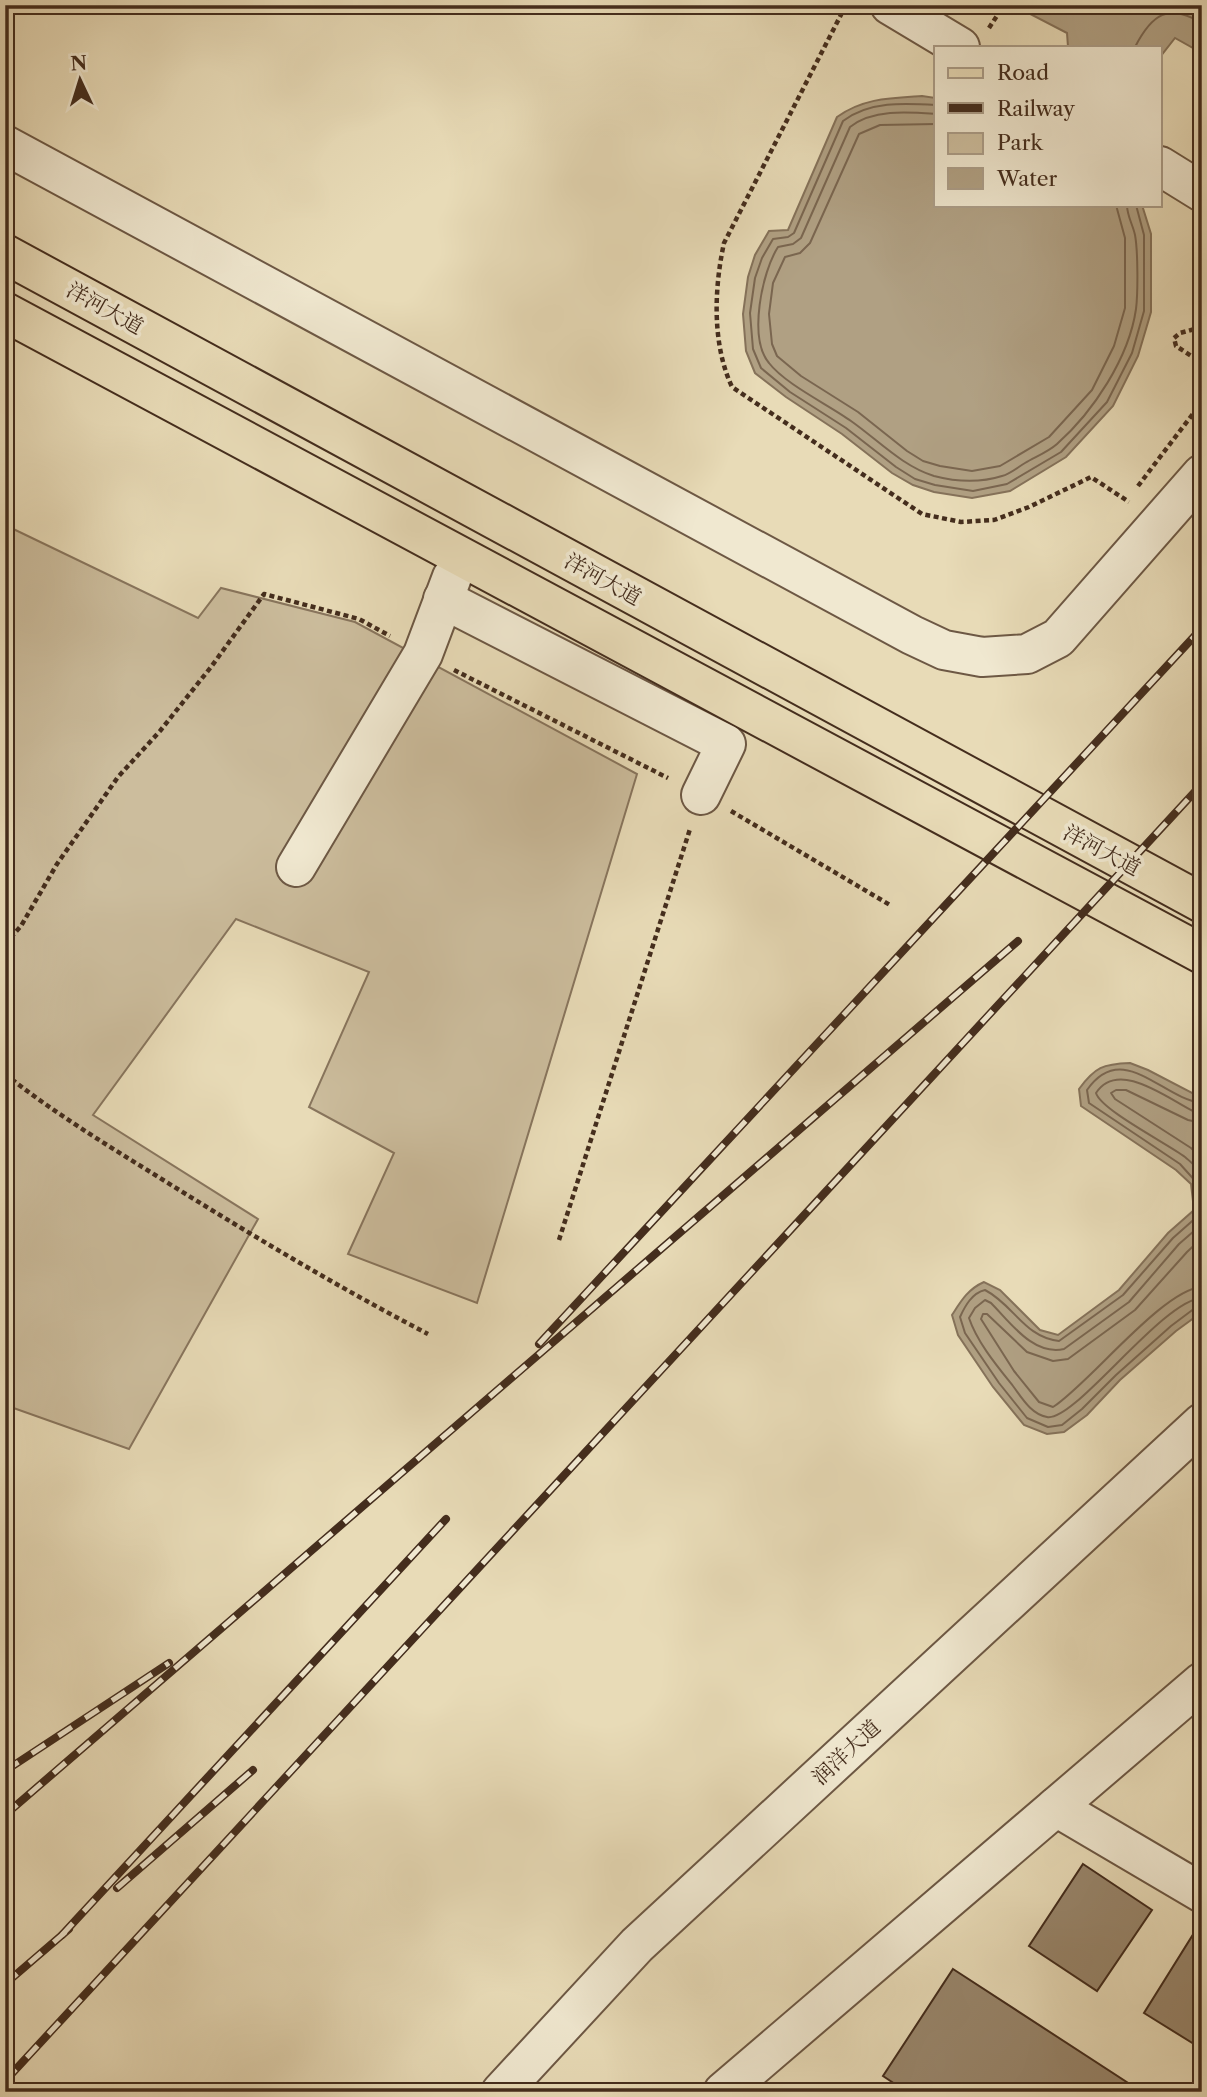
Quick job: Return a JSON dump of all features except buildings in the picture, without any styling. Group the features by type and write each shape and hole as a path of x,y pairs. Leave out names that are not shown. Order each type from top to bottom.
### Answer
{"main road":[{"name":"洋河大道","path":"5,254 1202,903"},
{"name":"洋河大道","path":"5,312 1202,954"}],"street":[{"path":"890,5 958,46"},
{"path":"5,145 944,650 982,657 1027,654 1058,638 1202,474"},
{"path":"1162,167 1202,191"},
{"path":"296,867 423,654 459,555"},
{"path":"443,599 726,744 701,795"},
{"name":"润洋大道","path":"501,2092 637,1945 1202,1423"},
{"path":"723,2092 1202,1682"},
{"path":"1056,1807 1202,1893"}],"path":[{"path":"846,5 724,243 717,274 719,346 725,372 732,387 922,514 961,522 994,520 1029,507 1091,477 1159,523"},
{"path":"1202,327 1180,332 1174,338 1177,346 1202,363"},
{"path":"1127,501 1202,402"},
{"path":"559,1240 701,795"},
{"path":"5,1074 44,1105 223,1217 334,1284 428,1334"}],"green space":[{"path":"5,525 198,618 221,588 355,622 637,774 477,1303 348,1254 394,1153 309,1107 369,972 236,919 93,1115 258,1219 129,1449 5,1405"}],"water":[{"path":"1013,5 1202,5 1202,53 1175,38 1162,54 1162,46 1068,46 1067,33"},
{"path":"934,98 934,206 1142,206 1151,234 1151,312 1138,356 1113,406 1066,457 1010,491 972,498 934,492 913,485 892,473 755,373 746,351 743,314 748,277 755,255 769,231 788,230 837,117 857,106 888,99"},
{"path":"1130,1063 1202,1098 1202,1312 1120,1380 1087,1415 1064,1432 1047,1434 1024,1425 993,1387 958,1335 952,1315 969,1292 984,1282 1000,1290 1040,1330 1058,1335 1119,1290 1168,1233 1194,1210 1191,1184 1176,1170 1081,1106 1079,1089 1095,1071 1113,1064"}],"railway":[{"path":"539,1344 1202,628"},
{"path":"5,2081 1202,784"},
{"path":"5,1815 1018,941"},
{"path":"62,1935 446,1519"},
{"path":"5,1771 169,1663"},
{"path":"117,1888 253,1770"},
{"path":"5,1984 69,1929"}]}
